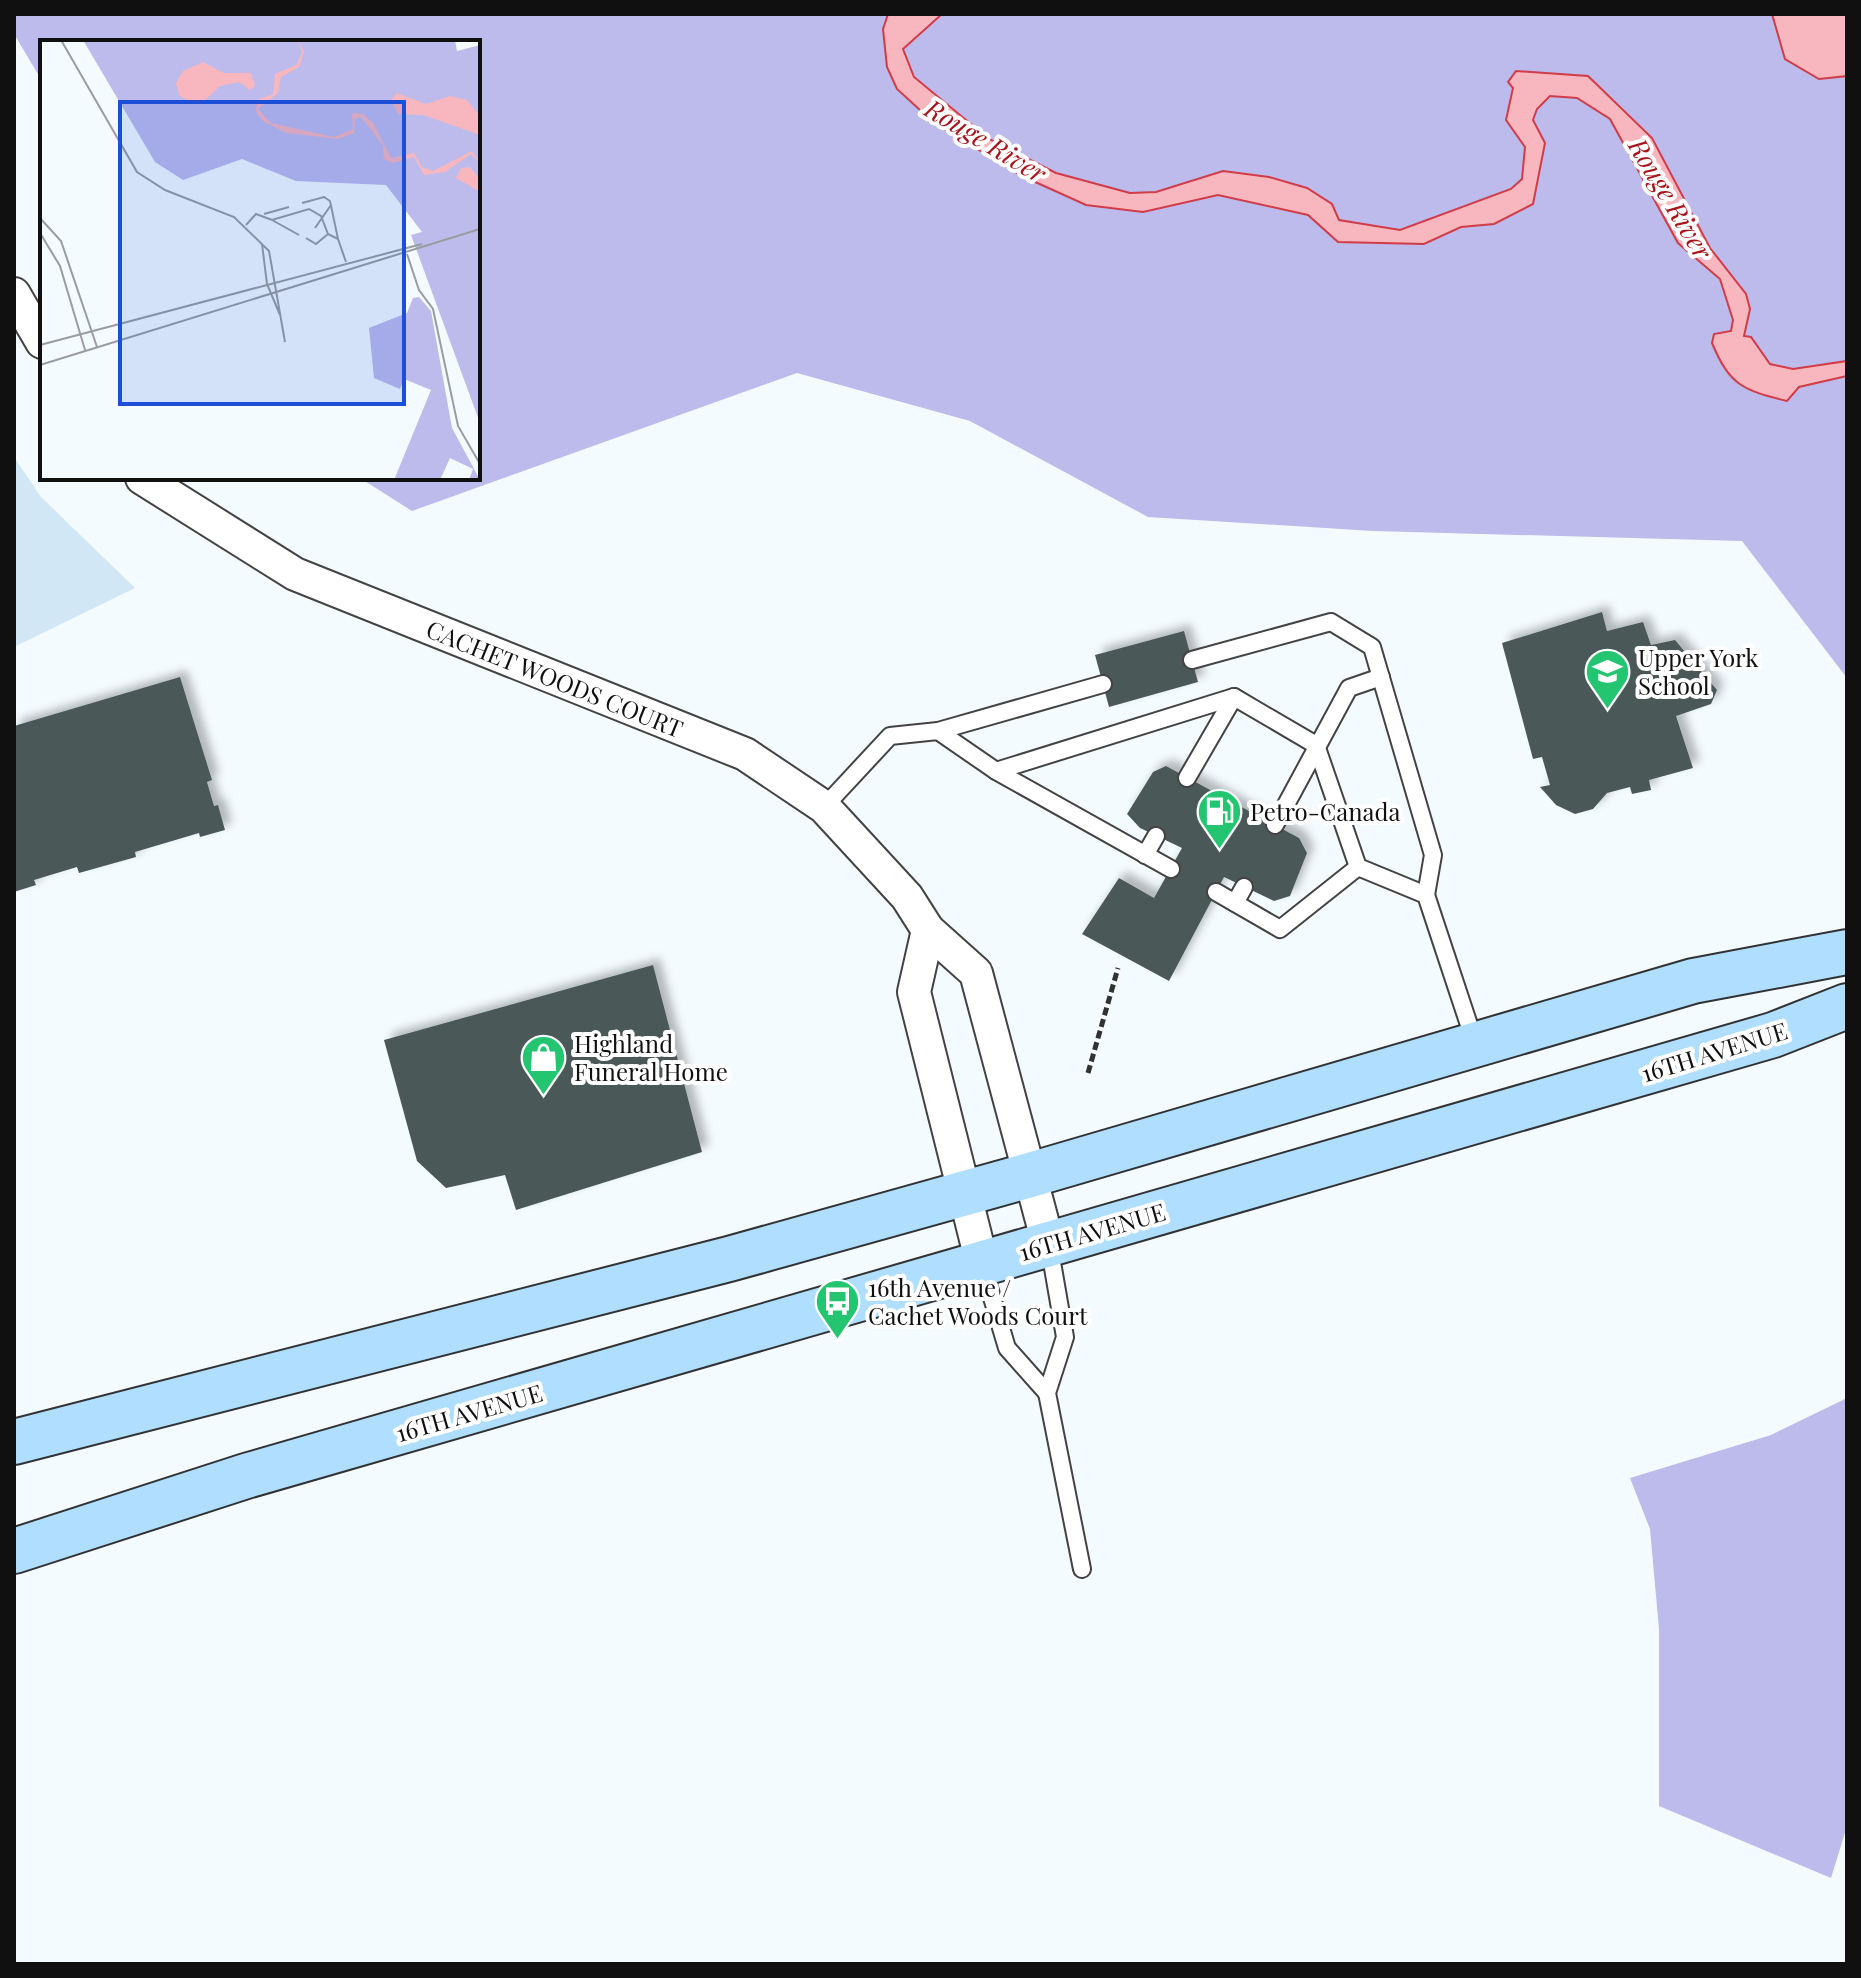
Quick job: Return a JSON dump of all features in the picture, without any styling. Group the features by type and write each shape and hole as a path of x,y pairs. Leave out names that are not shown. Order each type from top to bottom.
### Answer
{"main road":[{"path":"14,1442 683,1271 1030,1175 1693,981 1847,952"},
{"name":"16TH AVENUE","path":"14,1551 261,1472 1773,1035 1847,1006"}],"street":[{"path":"14,294 40,339"},
{"name":"CACHET WOODS COURT","path":"145,480 295,574 745,754 824,807 907,897 928,930 976,973 1048,1243"},
{"path":"928,930 914,992 962,1194 982,1263"}],"lane":[{"path":"1192,660 1331,622 1372,647 1433,855 1426,895 1476,1044"},
{"path":"1275,825 1349,688 1381,677"},
{"path":"824,807 890,736 938,731 1103,684"},
{"path":"996,771 1234,697 1316,745 1358,867 1426,895"},
{"path":"1187,778 1234,697"},
{"path":"938,731 996,771 1171,869"},
{"path":"1145,855 1156,836"},
{"path":"1216,892 1280,929 1358,867"},
{"path":"1235,903 1244,887"},
{"path":"1048,1243 1065,1337 1047,1393 1082,1569"},
{"path":"982,1263 1007,1348 1047,1393"}],"path":[{"path":"1088,1073 1118,968"}],"shaded area":[{"path":"14,14 1847,14 1847,678 1742,541 1373,531 1148,517 970,421 797,373 412,511 363,480 480,480 480,40 40,40 40,78 14,34"},
{"path":"14,457 41,497 135,588 14,647"},
{"path":"1847,1398 1847,1826 1831,1878 1659,1806 1659,1629 1650,1529 1630,1478 1771,1435"}],"water":[{"name":"Rouge River","path":"888,14 942,14 903,49 914,77 989,139 1056,173 1130,193 1156,192 1223,171 1269,177 1307,188 1332,204 1339,220 1400,230 1511,189 1522,179 1525,147 1506,120 1513,88 1508,82 1516,71 1588,76 1652,138 1710,248 1746,294 1750,309 1744,336 1751,337 1770,364 1793,369 1847,361 1847,376 1799,387 1787,401 1749,389 1732,377 1712,343 1714,334 1731,331 1733,320 1720,279 1678,243 1610,119 1577,98 1550,96 1537,109 1533,120 1545,143 1533,204 1494,224 1461,227 1424,244 1338,242 1308,215 1218,195 1143,212 1086,205 1022,176 933,122 897,89 887,67 883,29"},
{"path":"1772,14 1847,14 1847,76 1819,79 1785,59"}],"building":[{"name":"Upper York School","path":"1602,612 1607,631 1643,622 1651,645 1675,640 1717,690 1711,704 1676,716 1693,768 1649,780 1651,790 1632,794 1630,787 1607,793 1593,809 1575,814 1556,805 1540,787 1550,785 1542,757 1533,759 1502,643"},
{"path":"1184,631 1198,682 1109,707 1095,655"},
{"path":"180,677 212,780 207,782 214,806 218,805 225,830 200,837 199,833 135,852 136,857 79,873 77,867 34,880 36,885 14,892 14,726"},
{"path":"1166,766 1299,838 1307,853 1290,896 1274,901 1224,877 1169,981 1082,934 1119,878 1154,898 1182,848 1140,828 1127,814 1153,772"},
{"name":"Highland Funeral Home","path":"653,965 702,1152 516,1210 505,1175 446,1188 417,1161 384,1040"}],"place":[{"name":"Upper York School","path":"1607,710"},
{"name":"Petro-Canada","path":"1219,850"},
{"name":"Highland Funeral Home","path":"543,1096"},
{"name":"16th Avenue / Cachet Woods Court","path":"837,1340"}]}
